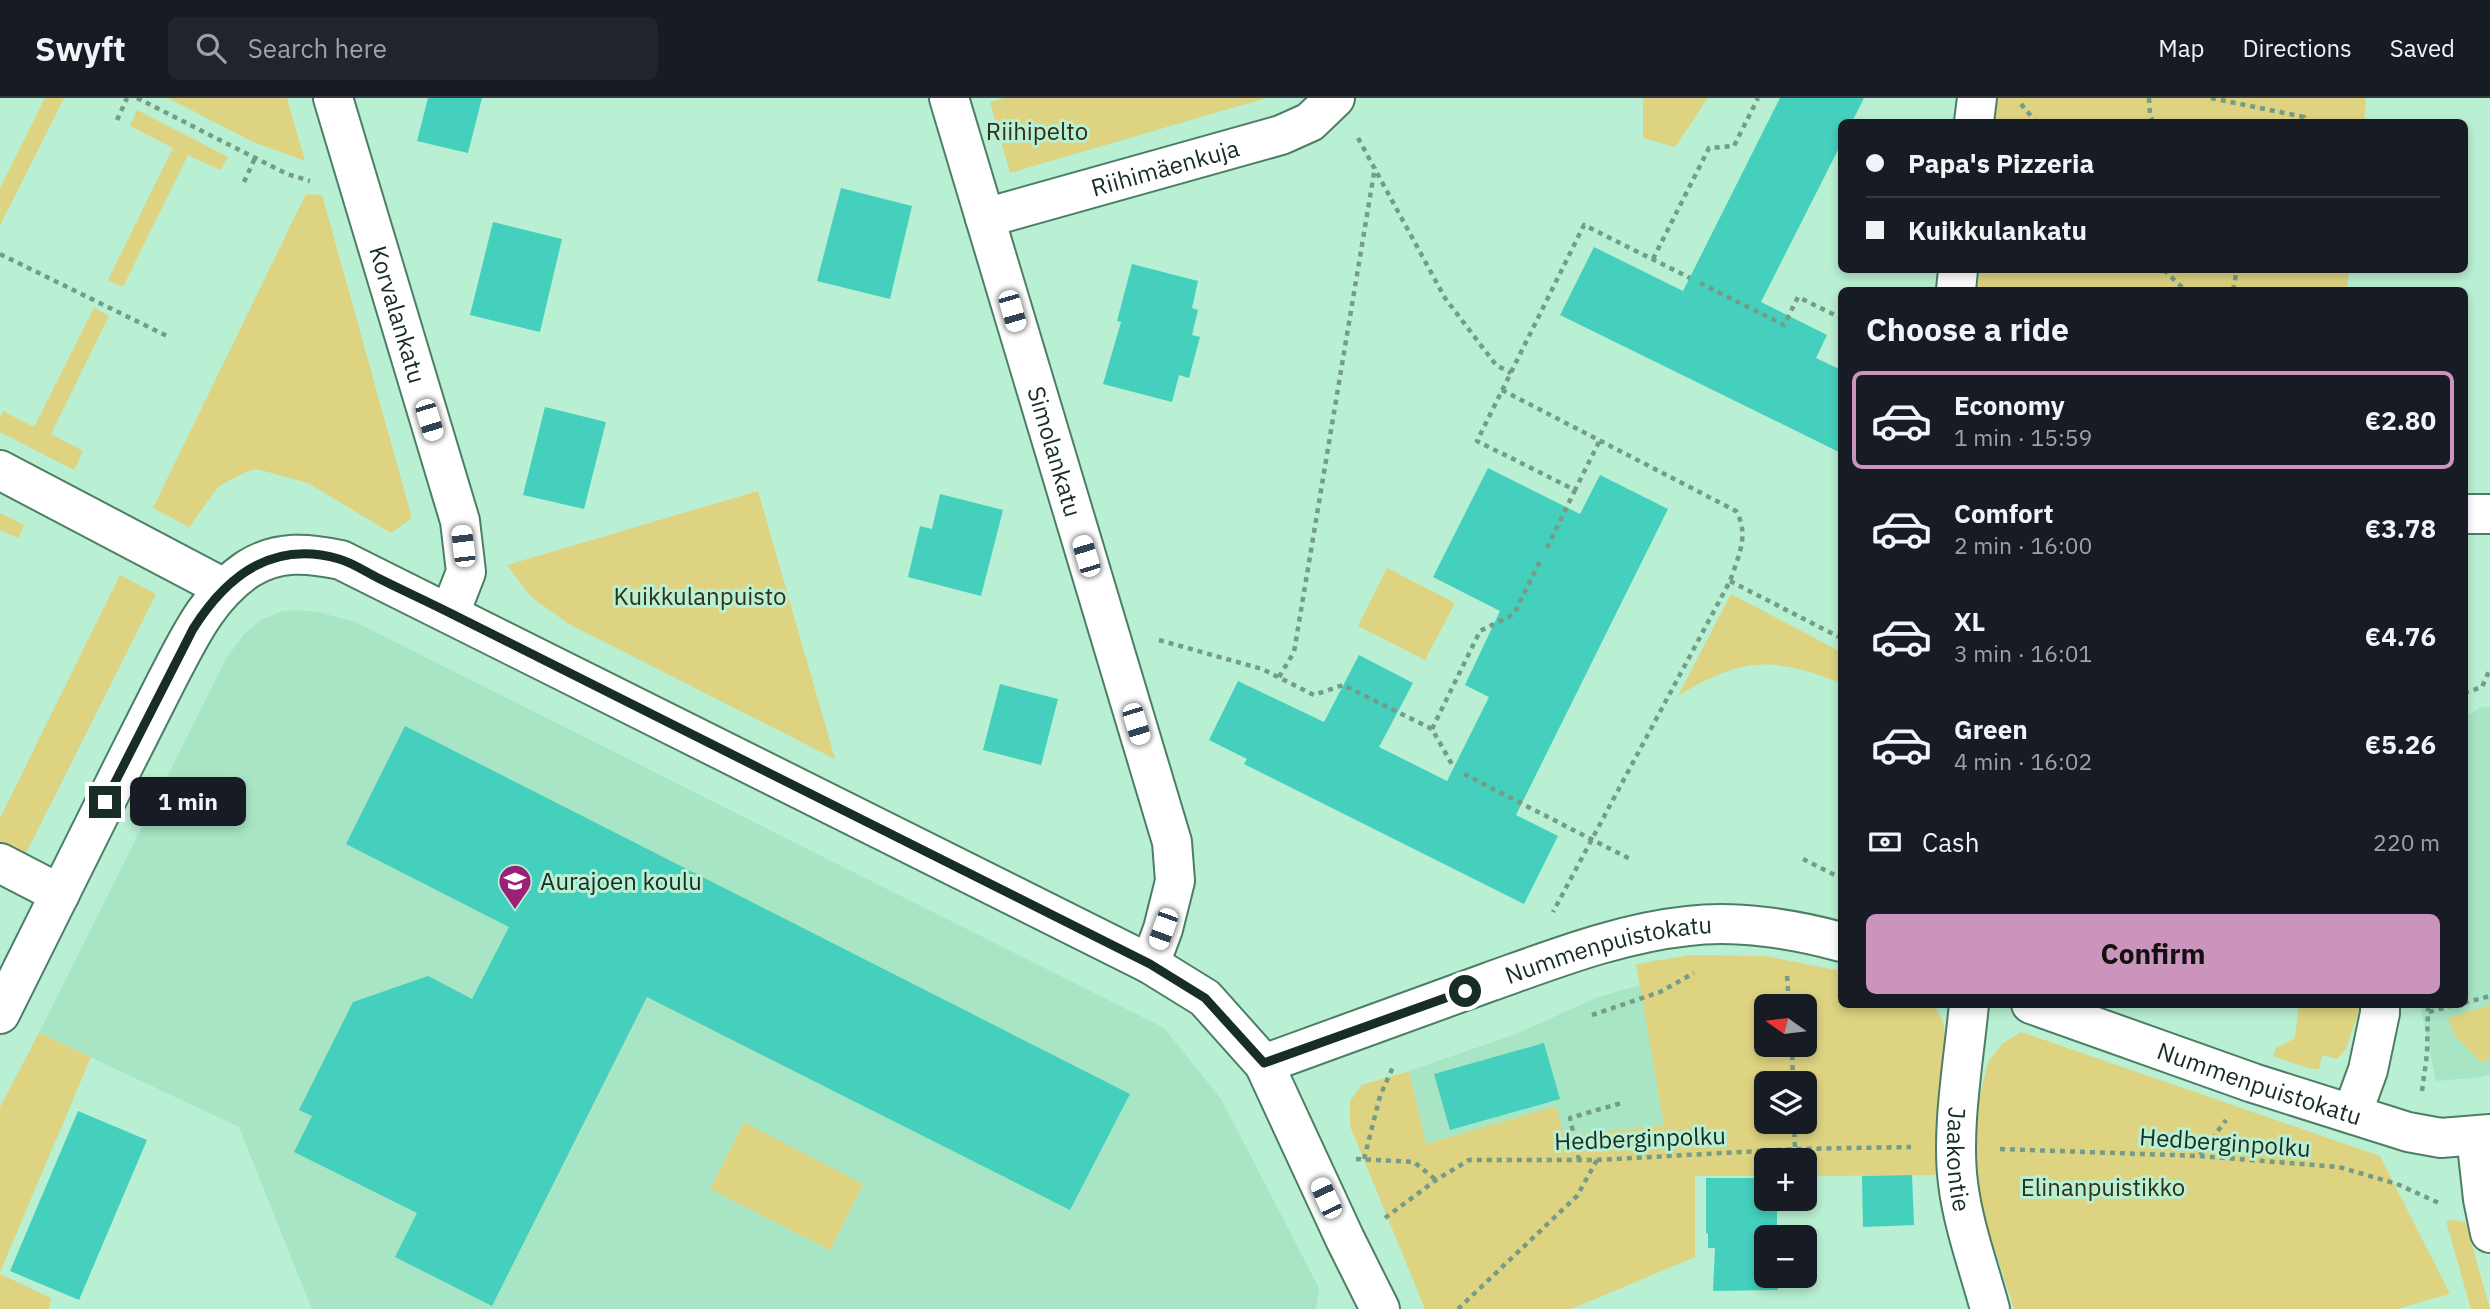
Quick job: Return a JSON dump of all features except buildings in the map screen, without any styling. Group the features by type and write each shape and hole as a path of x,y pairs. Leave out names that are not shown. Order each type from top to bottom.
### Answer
{"street":[{"name":"Korvalankatu","path":"334,98 460,521 467,572 450,613"},
{"name":"Simolankatu","path":"949,98 1172,842 1175,881 1163,929 1150,964"},
{"path":"1974,119 1977,98"},
{"name":"Riihimäenkuja","path":"985,218 1280,135 1310,122 1333,101"},
{"path":"0,470 225,588"},
{"path":"2468,514 2490,514"},
{"path":"0,1014 193,629 207,607 249,569 270,558 311,554 341,560 1150,964 1205,998 1264,1063 1380,1309"},
{"path":"0,863 60,894"},
{"name":"Nummenpuistokatu","path":"1264,1063 1517,972 1646,932 1690,925 1736,925 1788,931 1838,932"},
{"name":"Jaakontie","path":"1969,1008 1959,1107 1958,1181 1963,1210 1990,1309"},
{"name":"Nummenpuistokatu","path":"2042,1008 2253,1083 2352,1114 2441,1138 2483,1135"},
{"path":"2352,1114 2368,1070 2380,1008"},
{"path":"2483,1135 2483,1199 2490,1233"}],"path":[{"path":"117,120 127,98"},
{"path":"137,98 287,174 325,183 356,175"},
{"path":"1653,259 1709,148 1734,146 1758,98"},
{"path":"2017,98 2034,119"},
{"path":"2149,98 2152,119"},
{"path":"2211,98 2304,117 2303,119"},
{"path":"1333,101 1375,167 1445,298 1496,365 1511,373"},
{"path":"244,182 256,158"},
{"path":"1279,677 1294,652 1375,167"},
{"path":"1575,490 1477,441 1584,225 1690,278"},
{"path":"0,254 169,337"},
{"path":"2167,273 2182,287"},
{"path":"1700,283 1784,325 1798,297 1838,317"},
{"path":"1502,390 1736,511 1742,521 1744,536 1730,581 1553,912"},
{"path":"1547,548 1599,442"},
{"path":"1432,729 1480,631 1514,614 1541,559"},
{"path":"1730,581 1838,636"},
{"path":"1148,637 1262,669 1314,695 1343,685 1432,729 1454,768"},
{"path":"2468,692 2482,687 2490,669"},
{"path":"1464,774 1632,860"},
{"path":"1803,859 1838,876"},
{"path":"1786,967 1788,994"},
{"path":"1592,1015 1660,992 1706,969"},
{"path":"2468,1002 2490,996"},
{"path":"2423,1088 2428,1008"},
{"path":"2429,1012 2444,1008"},
{"path":"1364,1159 1380,1096 1393,1067"},
{"path":"1579,1160 1570,1118 1621,1103"},
{"name":"Hedberginpolku","path":"1817,1149 1922,1147"},
{"name":"Hedberginpolku","path":"1995,1149 2200,1156 2339,1167 2397,1184 2431,1201 2451,1205"},
{"name":"Hedberginpolku","path":"1379,1223 1436,1180 1469,1160 1597,1160 1754,1151"},
{"path":"1307,1158 1414,1162 1436,1180"},
{"path":"1458,1309 1577,1196 1597,1160"}],"shaded area":[{"name":"Aurajoen koulu","path":"283,611 318,612 355,622 1164,1028 1221,1099 1319,1288 1316,1309 312,1309 239,1127 39,1033 226,659 245,633 261,620"},
{"path":"2490,706 2490,1074 2436,1081 2421,1008 2468,1008 2468,716 2479,708"},
{"path":"1641,985 1664,1125 1564,1136 1556,1106 1426,1144 1409,1071 1516,1034 1598,997"}],"green space":[{"path":"45,98 64,98 0,225 0,188"},
{"path":"168,98 287,98 305,161 253,142"},
{"name":"Riihipelto","path":"1005,98 1266,98 1010,173 990,102"},
{"path":"1643,98 1708,98 1675,147 1643,138"},
{"path":"1998,98 2366,98 2364,119 1995,119"},
{"path":"137,110 228,157 220,170 188,155 123,287 108,280 173,148 130,126"},
{"path":"306,194 322,195 412,518 391,533 308,483 257,469 219,486 189,527 153,508"},
{"path":"1980,273 2349,273 2347,287 1977,287"},
{"path":"94,308 109,316 51,434 83,451 74,470 0,432 0,417 3,411 34,427"},
{"name":"Kuikkulanpuisto","path":"758,491 835,759 569,624 531,597 507,565"},
{"path":"0,513 24,525 18,538 0,530"},
{"path":"1387,568 1455,603 1425,660 1358,626"},
{"path":"120,575 156,594 26,853 0,842 0,818"},
{"path":"1731,594 1838,650 1838,682 1796,668 1758,665 1720,674 1678,696"},
{"path":"1691,955 1765,956 1838,970 1838,1008 1936,1008 1943,1021 1945,1036 1942,1121 1937,1175 1817,1176 1817,1148 1754,1148 1754,1176 1695,1176 1695,1257 1571,1309 1425,1309 1350,1126 1350,1101 1362,1085 1409,1071 1426,1144 1556,1106 1564,1136 1664,1125 1636,964"},
{"path":"2490,1005 2490,1058 2481,1063 2455,1036 2448,1018"},
{"path":"2299,1008 2360,1008 2346,1049 2337,1059 2322,1055 2319,1069 2307,1068 2273,1056 2276,1048 2295,1038"},
{"name":"Elinanpuistikko","path":"2021,1032 2380,1156 2450,1294 2397,1309 2014,1309 1974,1185 1975,1117 1988,1062 2002,1044"},
{"path":"39,1033 91,1057 0,1272 0,1107"},
{"path":"744,1122 863,1184 830,1250 710,1189"},
{"path":"2446,1221 2465,1222 2467,1227 2490,1309 2471,1309"},
{"path":"0,1274 51,1298 49,1309 0,1309"}],"place":[{"name":"Aurajoen koulu","path":"515,911"}],"route":[{"path":"105,802 193,629 207,607 249,569 270,558 311,554 341,560 450,613 1150,964 1205,998 1264,1063 1465,991"}]}
